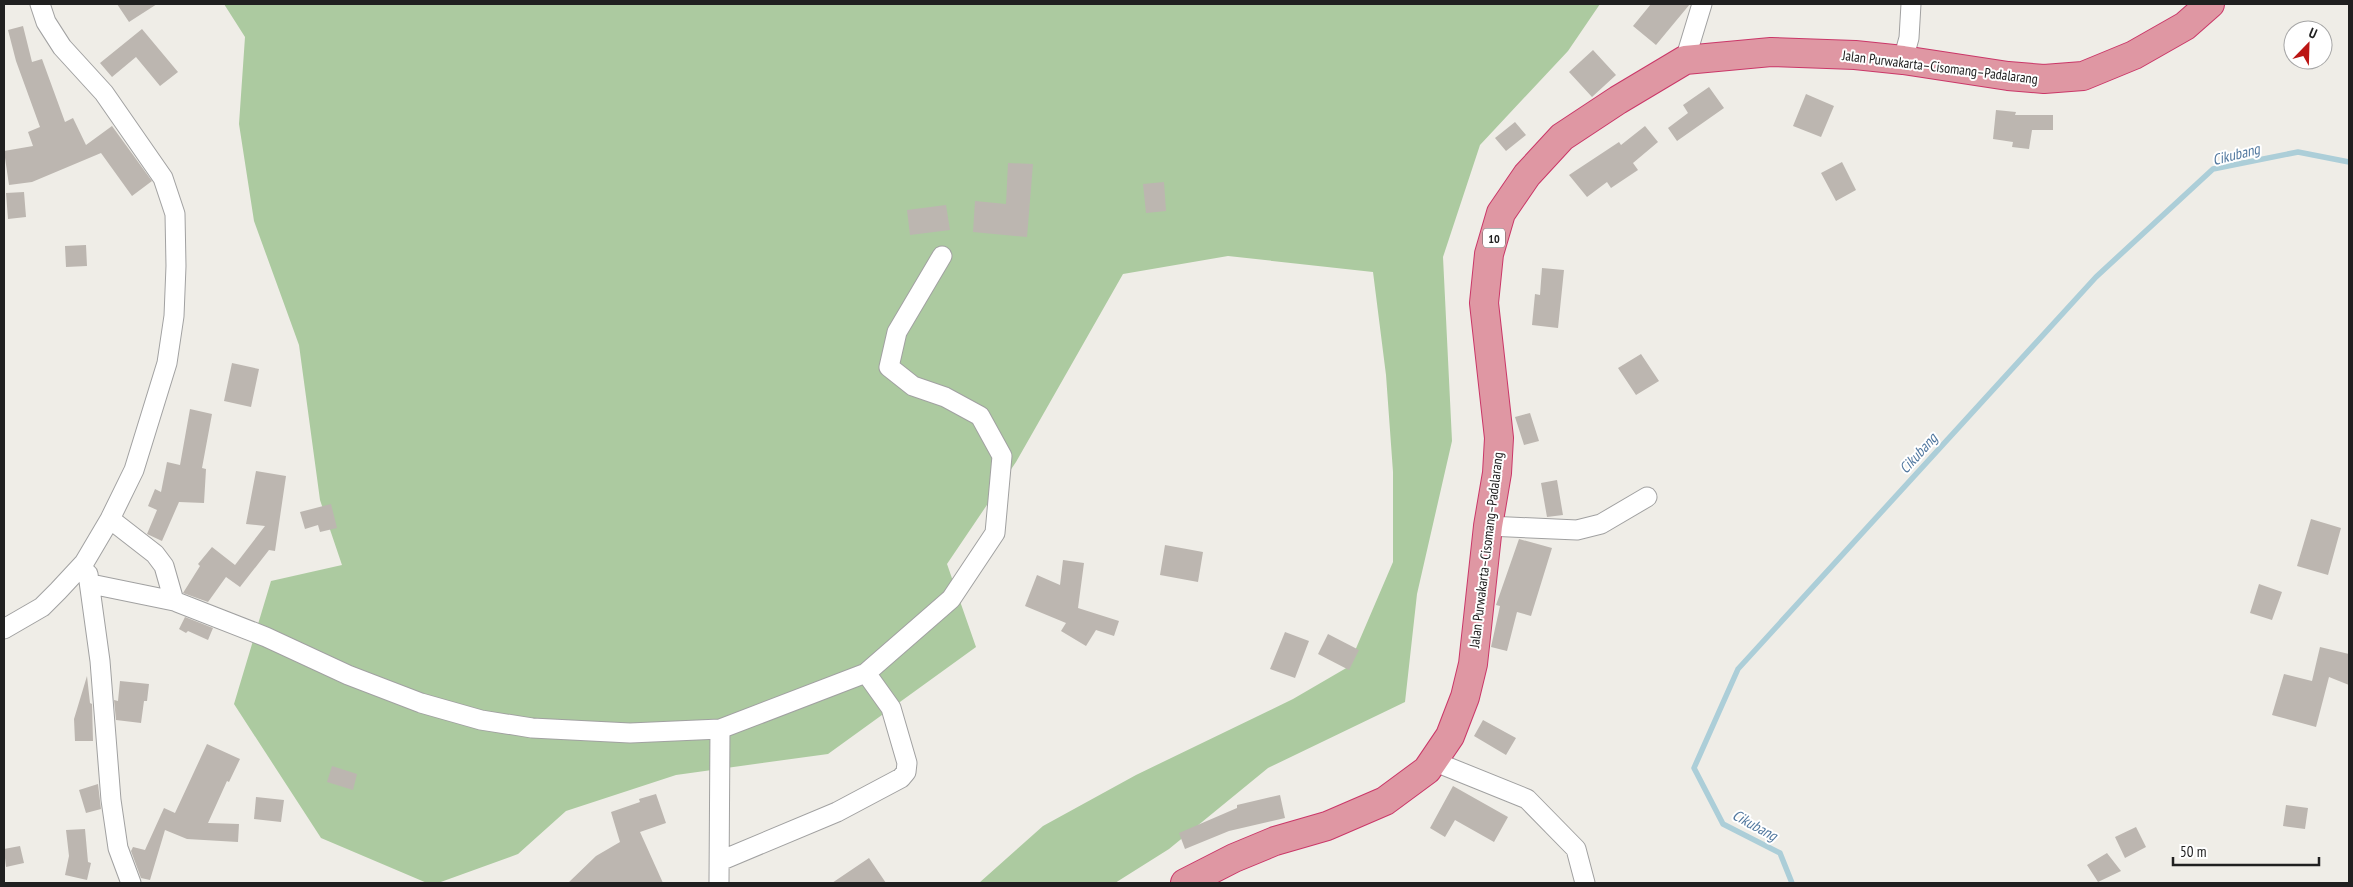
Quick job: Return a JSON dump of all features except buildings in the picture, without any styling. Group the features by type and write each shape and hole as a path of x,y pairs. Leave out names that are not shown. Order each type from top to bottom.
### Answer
{"highway":[{"name":"Jalan Purwakarta–Cisomang–Padalarang","path":"1184,883 1234,858 1275,841 1327,826 1386,801 1427,770 1450,736 1466,697 1473,664 1488,526 1497,473 1499,438 1484,303 1489,254 1501,213 1527,174 1562,137 1618,100 1685,60 1771,52 1855,55 1903,60 2008,76 2044,79 2083,76 2134,55 2184,26 2210,4"}],"street":[{"path":"4,629 42,607 84,563 110,519 134,470 167,363 174,316 176,266 175,214 163,178 104,93 62,47 46,22 40,4"},
{"path":"1685,60 1702,4"},
{"path":"1903,60 1909,38 1911,4"},
{"path":"91,584 174,601 266,637 348,675 421,703 481,720 532,728 630,733 720,729 866,673 951,599 995,532 1002,456 980,416 945,397 913,386 889,367 897,332 942,256"},
{"path":"1488,526 1577,530 1601,524 1647,497"},
{"path":"110,519 155,554 164,566 174,601"},
{"path":"84,563 91,584 103,689 111,800 118,848 131,883"},
{"path":"720,860 837,812 901,778 906,772 907,764 891,708 866,673"},
{"path":"719,883 720,729"},
{"path":"1433,761 1526,799 1576,849 1585,883"}],"green space":[{"path":"224,4 1600,4 1568,51 1480,145 1443,257 1452,441 1417,594 1405,702 1268,768 1169,849 1115,883 979,883 1043,826 1136,775 1293,699 1348,667 1393,562 1393,472 1386,375 1373,272 1228,256 1123,274 1016,462 947,564 976,647 828,754 676,775 566,811 518,854 438,883 427,883 321,838 234,704 271,581 342,565 320,500 299,345 254,221 239,124 245,37"}],"waterway":[{"name":"Cikubang","path":"1792,883 1780,853 1723,824 1694,768 1738,669 2096,277 2213,169 2298,152 2349,162"}]}
